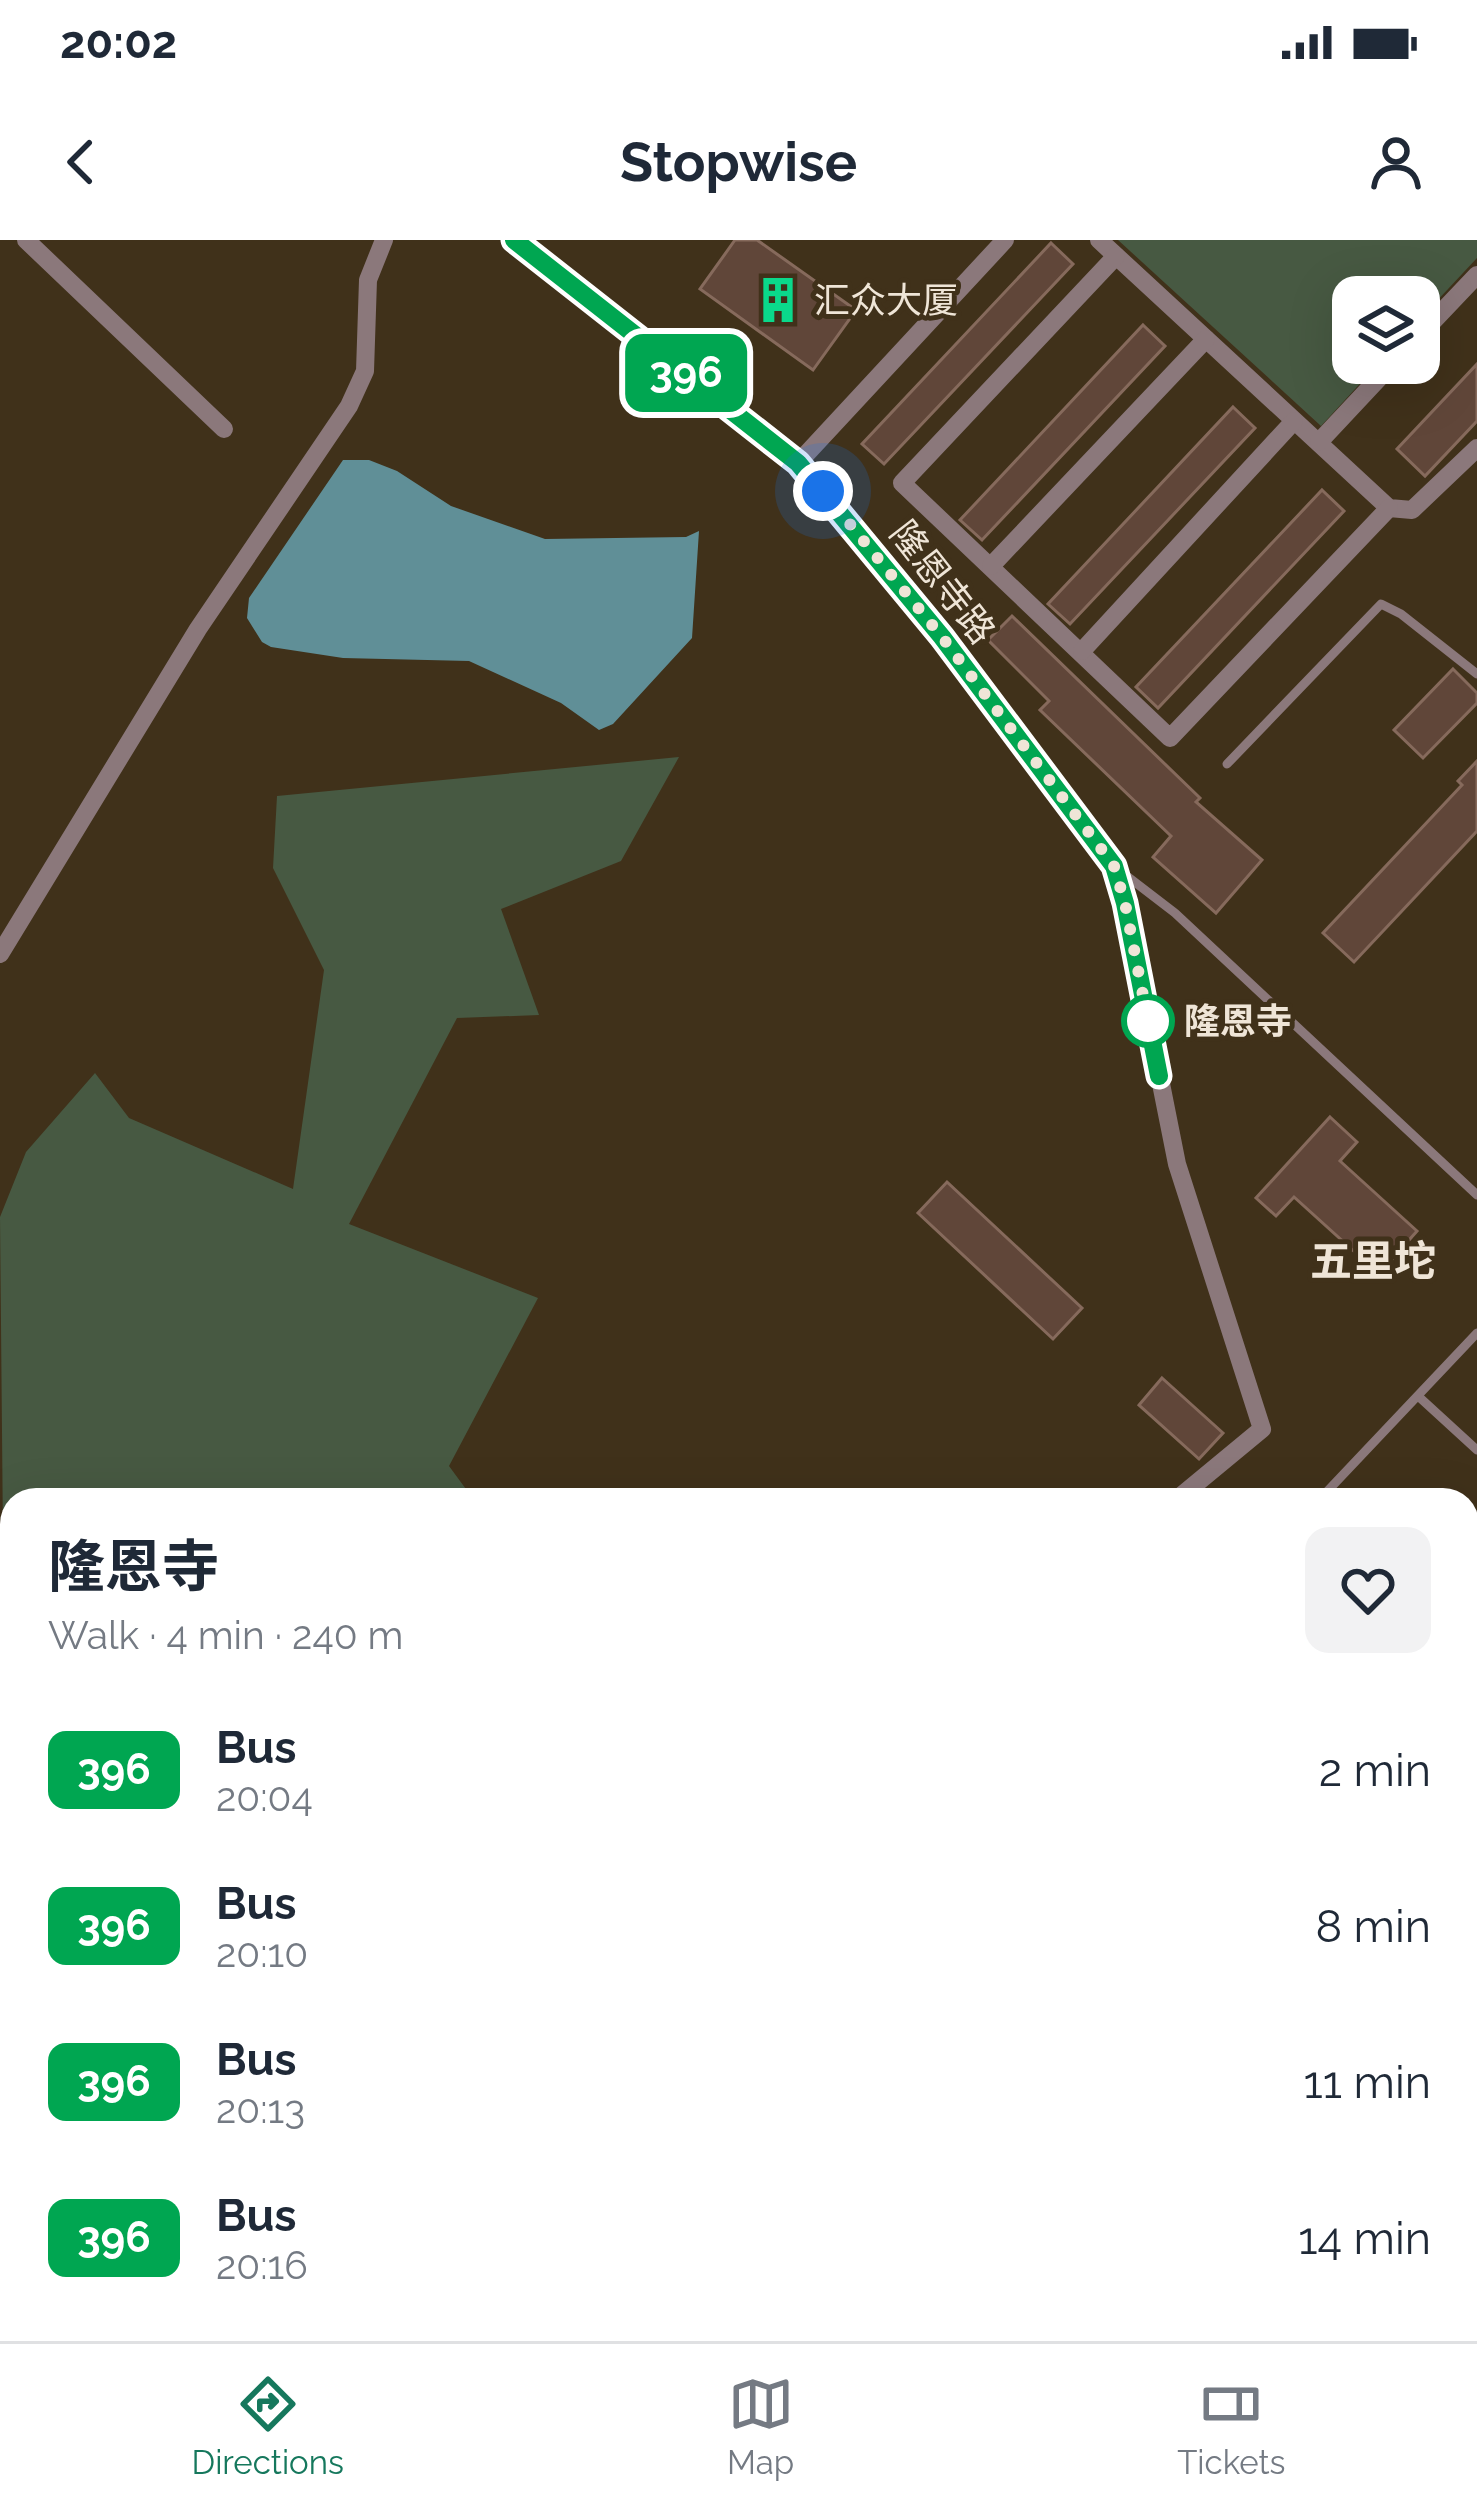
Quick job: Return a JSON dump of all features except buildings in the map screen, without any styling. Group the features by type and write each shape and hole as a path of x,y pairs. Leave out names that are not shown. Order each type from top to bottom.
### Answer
{"street":[{"path":"26,240 224,429"},
{"path":"0,954 7,927 198,629 350,406 365,371 368,280 384,240"},
{"name":"隆恩寺路","path":"514,240 798,463 942,637 1114,866"},
{"path":"798,463 1005,240"},
{"path":"1099,240 1389,508 1412,511 1477,448"},
{"path":"1116,256 902,483 1170,738 1389,508"},
{"path":"1440,314 1477,275"},
{"path":"991,566 1206,338"},
{"path":"1319,442 1373,384"},
{"path":"1082,651 1294,421"},
{"path":"1114,866 1177,1164 1262,1429 1191,1488"}],"lane":[{"path":"1226,764 1381,604 1401,614 1477,674"},
{"path":"1114,866 1175,913 1477,1196"},
{"path":"1330,1488 1477,1333"},
{"path":"1418,1396 1477,1450"}],"green space":[{"path":"1118,240 1477,240 1477,258 1440,298 1440,276 1332,276 1332,384 1360,384 1321,426"},
{"path":"679,757 621,861 501,909 539,1015 457,1018 349,1224 538,1298 449,1466 465,1488 3,1488 0,1217 26,1152 95,1073 129,1118 293,1189 324,970 273,868 277,796"}],"water":[{"path":"343,460 369,460 397,471 451,506 545,539 686,537 699,531 692,638 613,724 599,730 561,703 469,661 343,658 271,647 262,642 247,618 249,598"}],"bus line":[{"name":"396","path":"514,240 798,463 942,637 1114,866 1159,1076"}],"place":[{"name":"汇众大厦","path":"778,300"},
{"name":"隆恩寺","path":"1148,1021"}],"district":[{"name":"五里坨","path":"1373,1261"}],"route":[{"path":"823,491 942,637 1114,866 1148,1021"}]}
